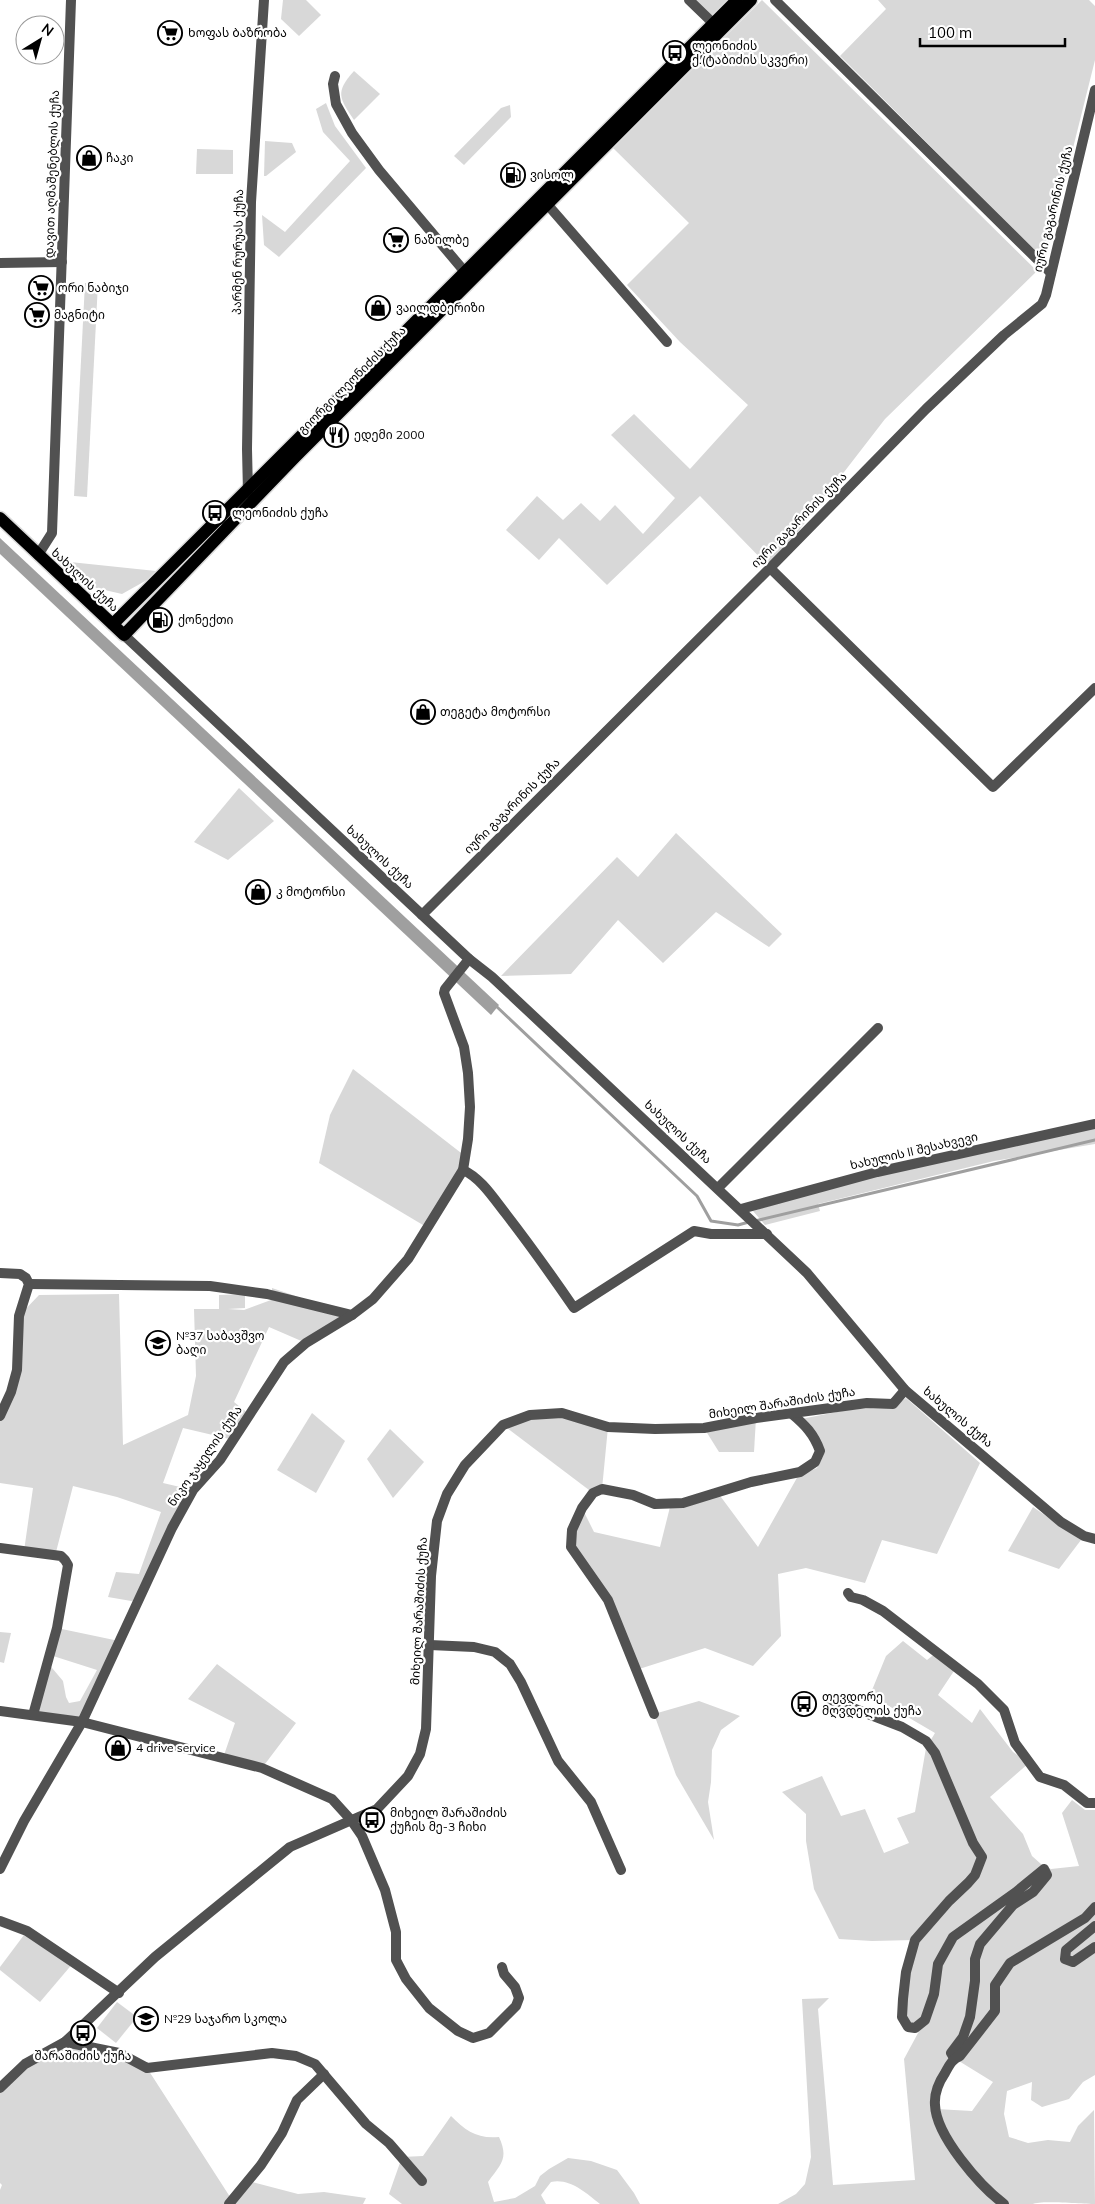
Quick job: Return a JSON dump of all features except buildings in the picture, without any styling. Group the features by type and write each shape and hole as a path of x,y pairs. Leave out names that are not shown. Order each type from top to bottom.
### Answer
{"main road":[{"name":"გიორგი ლეონიძის ქუჩა","path":"124,635 468,276 547,204 717,27 737,0"},
{"name":"გიორგი ლეონიძის ქუჩა","path":"112,624 468,276 717,27 751,0"},
{"name":"ხახულის ქუჩა","path":"0,518 124,635"}],"street":[{"name":"დავით აღმაშენებლის ქუჩა","path":"38,555 52,533 71,0"},
{"name":"პარმენ რურუას ქუჩა","path":"247,505 251,202 264,0"},
{"path":"689,0 717,27"},
{"path":"775,0 1051,273"},
{"path":"335,76 333,84 336,104 352,133 379,170 468,276"},
{"name":"იური გაგარინის ქუჩა","path":"422,915 770,568 926,408 1004,335 1042,304 1046,295 1095,90"},
{"path":"547,204 668,342"},
{"path":"0,263 62,262"},
{"path":"770,568 993,787 1095,688"},
{"name":"ხახულის ქუჩა","path":"124,635 469,959 492,977 764,1231 807,1273 905,1390 1061,1522 1084,1536 1095,1539"},
{"name":"ნიკო ჯაყელის ქუჩა","path":"0,1869 24,1821 82,1722 160,1553 193,1490 220,1460 284,1362 306,1343 352,1315 373,1299 408,1259 463,1170 468,1139 470,1107 468,1074 464,1047 444,994 448,984 469,959"},
{"path":"718,1188 878,1028"},
{"name":"ხახულის II შესახვევი","path":"743,1211 877,1172 1095,1124"},
{"path":"463,1170 471,1174 490,1194 537,1254 574,1308 694,1231 711,1234 764,1231"},
{"path":"0,1273 20,1274 26,1278 29,1284 19,1316 17,1370 11,1392 0,1416"},
{"path":"29,1284 210,1286 267,1294 352,1315"},
{"name":"მიხეილ შარაშიძის ქუჩა","path":"0,2088 25,2064 65,2042 155,1957 290,1847 377,1808 408,1776 420,1754 426,1729 431,1576 437,1521 447,1494 465,1465 503,1425 530,1415 562,1413 608,1427 655,1429 704,1428 756,1418 867,1404 893,1404 905,1390"},
{"path":"654,1714 608,1600 572,1547 572,1530 575,1522 593,1493 602,1489 633,1495 655,1504 683,1503 751,1482 800,1472 815,1462 820,1451 811,1432 792,1414"},
{"path":"0,1548 60,1556 66,1560 68,1565 57,1628 33,1715"},
{"path":"848,1593 852,1597 863,1600 883,1611 978,1684 1004,1710 1016,1743 1040,1777 1064,1785 1087,1803 1095,1803"},
{"path":"430,1645 474,1647 495,1652 510,1664 521,1682 558,1761 591,1802 621,1870"},
{"path":"829,1699 902,1727 926,1741 935,1754 973,1843 982,1857 975,1875 915,1940 906,1972 903,1999 902,2017 908,2027 915,2028 925,2020 934,1994 938,1964 952,1937 1016,1892 1044,1869 1047,1875 1033,1892 1013,1905 980,1944 975,1959 975,1981 970,2017 963,2037 951,2053 954,2058"},
{"path":"0,1711 82,1722 262,1768 332,1800 351,1820 362,1836 385,1890 396,1932 396,1960 406,1978 429,2008 458,2031 473,2038 489,2033 516,2006 519,1998 515,1987 504,1974 502,1967"},
{"path":"1004,2204 980,2182 941,2128 935,2106 938,2084 954,2058 960,2056 995,2011 995,1986 1010,1963 1085,1918 1095,1907"},
{"path":"0,1921 27,1931 119,1992"},
{"path":"1095,1926 1066,1950 1064,1959 1073,1962 1095,1947"},
{"path":"65,2042 119,2053 147,2068 272,2053 302,2059 315,2064 366,2124 389,2143 422,2180"},
{"path":"229,2204 261,2165 277,2141 297,2100 324,2074"}],"shaded area":[{"path":"283,0 306,0 321,15 299,36 281,19"},
{"path":"693,0 731,0 713,18"},
{"path":"762,0 1037,271 885,419 770,568 700,496 607,585 559,538 539,560 506,530 537,496 563,520 581,503 600,521 615,505 643,534 675,498 611,435 634,414 690,469 748,405 680,342 627,285 689,223 613,148"},
{"path":"878,0 1089,0 1095,6 1095,60 1045,260 840,56 886,9"},
{"path":"354,71 380,94 354,120 345,106 341,95 344,84"},
{"path":"326,103 335,126 366,168 279,257 264,245 262,215 285,232 350,161 323,132 316,109"},
{"path":"510,105 511,117 464,165 454,156 501,108"},
{"path":"265,141 292,143 296,152 264,176"},
{"path":"197,149 233,150 233,174 196,174"},
{"path":"85,283 98,283 87,497 74,496"},
{"path":"0,538 499,1005 491,1015 0,554"},
{"path":"70,562 156,571 147,580 122,594 96,588"},
{"path":"239,788 274,821 228,860 194,842"},
{"path":"676,833 782,934 769,947 716,912 663,963 618,920 571,974 501,976 617,857 638,877"},
{"path":"353,1069 465,1156 428,1228 319,1163 330,1115"},
{"path":"1095,1128 1095,1144 994,1161 818,1204 820,1211 765,1225 753,1211 878,1172"},
{"path":"272,1288 352,1315 306,1343 269,1327 234,1402 249,1414 234,1440 183,1428 163,1483 193,1490 137,1602 108,1597 116,1572 139,1574 161,1512 117,1497 73,1486 55,1556 24,1551 33,1488 0,1483 0,1416 11,1392 19,1316 39,1295 119,1294 123,1445 188,1415 196,1376 194,1309 219,1309 219,1295 245,1294 245,1308 228,1309 244,1310 271,1300"},
{"path":"906,1398 980,1463 937,1554 882,1540 865,1583 806,1568 778,1574 781,1636 753,1666 705,1648 636,1670 608,1600 571,1547 582,1508 594,1532 660,1547 671,1503 718,1493 758,1547 798,1476 817,1468 825,1452 816,1433 801,1419 847,1410 895,1406"},
{"path":"312,1413 345,1441 316,1493 277,1470"},
{"path":"562,1413 608,1427 602,1489 593,1493 503,1425"},
{"path":"756,1418 754,1452 719,1452 704,1428"},
{"path":"390,1429 424,1462 393,1498 367,1459"},
{"path":"1033,1507 1081,1540 1059,1569 1008,1551"},
{"path":"57,1628 119,1641 82,1722 33,1715 47,1662 63,1681 69,1703 80,1701 97,1670 50,1655"},
{"path":"0,1632 11,1633 4,1663 0,1662"},
{"path":"903,1641 927,1660 937,1652 956,1668 938,1695 972,1723 980,1709 1013,1752 1029,1763 990,1797 1023,1834 1032,1856 1041,1864 1051,1869 1079,1866 1062,1813 1072,1800 1085,1810 1095,1810 1095,2075 1083,2082 1069,2099 1042,2107 1031,2100 1032,2082 1007,2091 1004,2114 1009,2137 1028,2143 1048,2140 1070,2142 1078,2126 1094,2110 1095,2204 1053,2202 1033,2204 778,2204 796,2194 805,2184 811,2157 802,1999 829,1998 818,2009 833,2185 915,2180 904,2059 924,2022 921,2024 904,2022 914,1940 872,1941 839,1939 814,1889 806,1841 806,1814 782,1792 822,1776 841,1816 865,1809 884,1853 909,1843 897,1818 915,1812 926,1748 935,1733 870,1695 886,1656","holes":["954,2058 993,2082 972,2111 936,2109 939,2080"]},
{"path":"217,1664 296,1723 262,1768 223,1758 235,1723 188,1699"},
{"path":"699,1701 740,1716 721,1730 712,1750 708,1802 714,1840 676,1775 654,1714"},
{"path":"27,1931 74,1962 40,2002 0,1970 0,1967"},
{"path":"117,2002 137,2017 116,2043 97,2028"},
{"path":"68,2040 147,2068 232,2200 248,2181 298,2194 324,2192 366,2198 363,2204 0,2204 2,2185 0,2183 0,2088 4,2083"},
{"path":"451,2116 472,2133 484,2137 499,2137 503,2151 502,2161 488,2182 494,2202 515,2198 535,2186 540,2176 549,2169 568,2158 591,2161 617,2170 640,2204 600,2204 577,2187 558,2181 551,2182 541,2195 546,2204 402,2204 389,2194 402,2157 423,2156"}],"waterway":[{"path":"496,1006 697,1196 711,1221 738,1225 749,1222"},
{"path":"755,1221 1095,1140"}],"place":[{"name":"Ხოფას Ბაზრობა","path":"170,33"},
{"name":"ლეონიძის ქ.(ტაბიძის სკვერი)","path":"675,53"},
{"name":"ჩაკი","path":"89,158"},
{"name":"ვისოლ","path":"513,175"},
{"name":"ნაზილბე","path":"396,240"},
{"name":"ორი ნაბიჯი","path":"41,288"},
{"name":"ვაილდბერიზი","path":"378,308"},
{"name":"მაგნიტი","path":"37,315"},
{"name":"ედემი 2000","path":"336,435"},
{"name":"ლეონიძის ქუჩა","path":"215,513"},
{"name":"ქონექთი","path":"160,620"},
{"name":"თეგეტა მოტორსი","path":"423,712"},
{"name":"კ მოტორსი","path":"258,892"},
{"name":"№37 საბავშვო ბაღი","path":"158,1343"},
{"name":"თევდორე მღვდელის ქუჩა","path":"804,1704"},
{"name":"4 drive service","path":"118,1748"},
{"name":"მიხეილ შარაშიძის ქუჩის მე-3 ჩიხი","path":"372,1820"},
{"name":"№29 საჯარო სკოლა","path":"146,2019"},
{"name":"შარაშიძის ქუჩა","path":"83,2033"}]}
